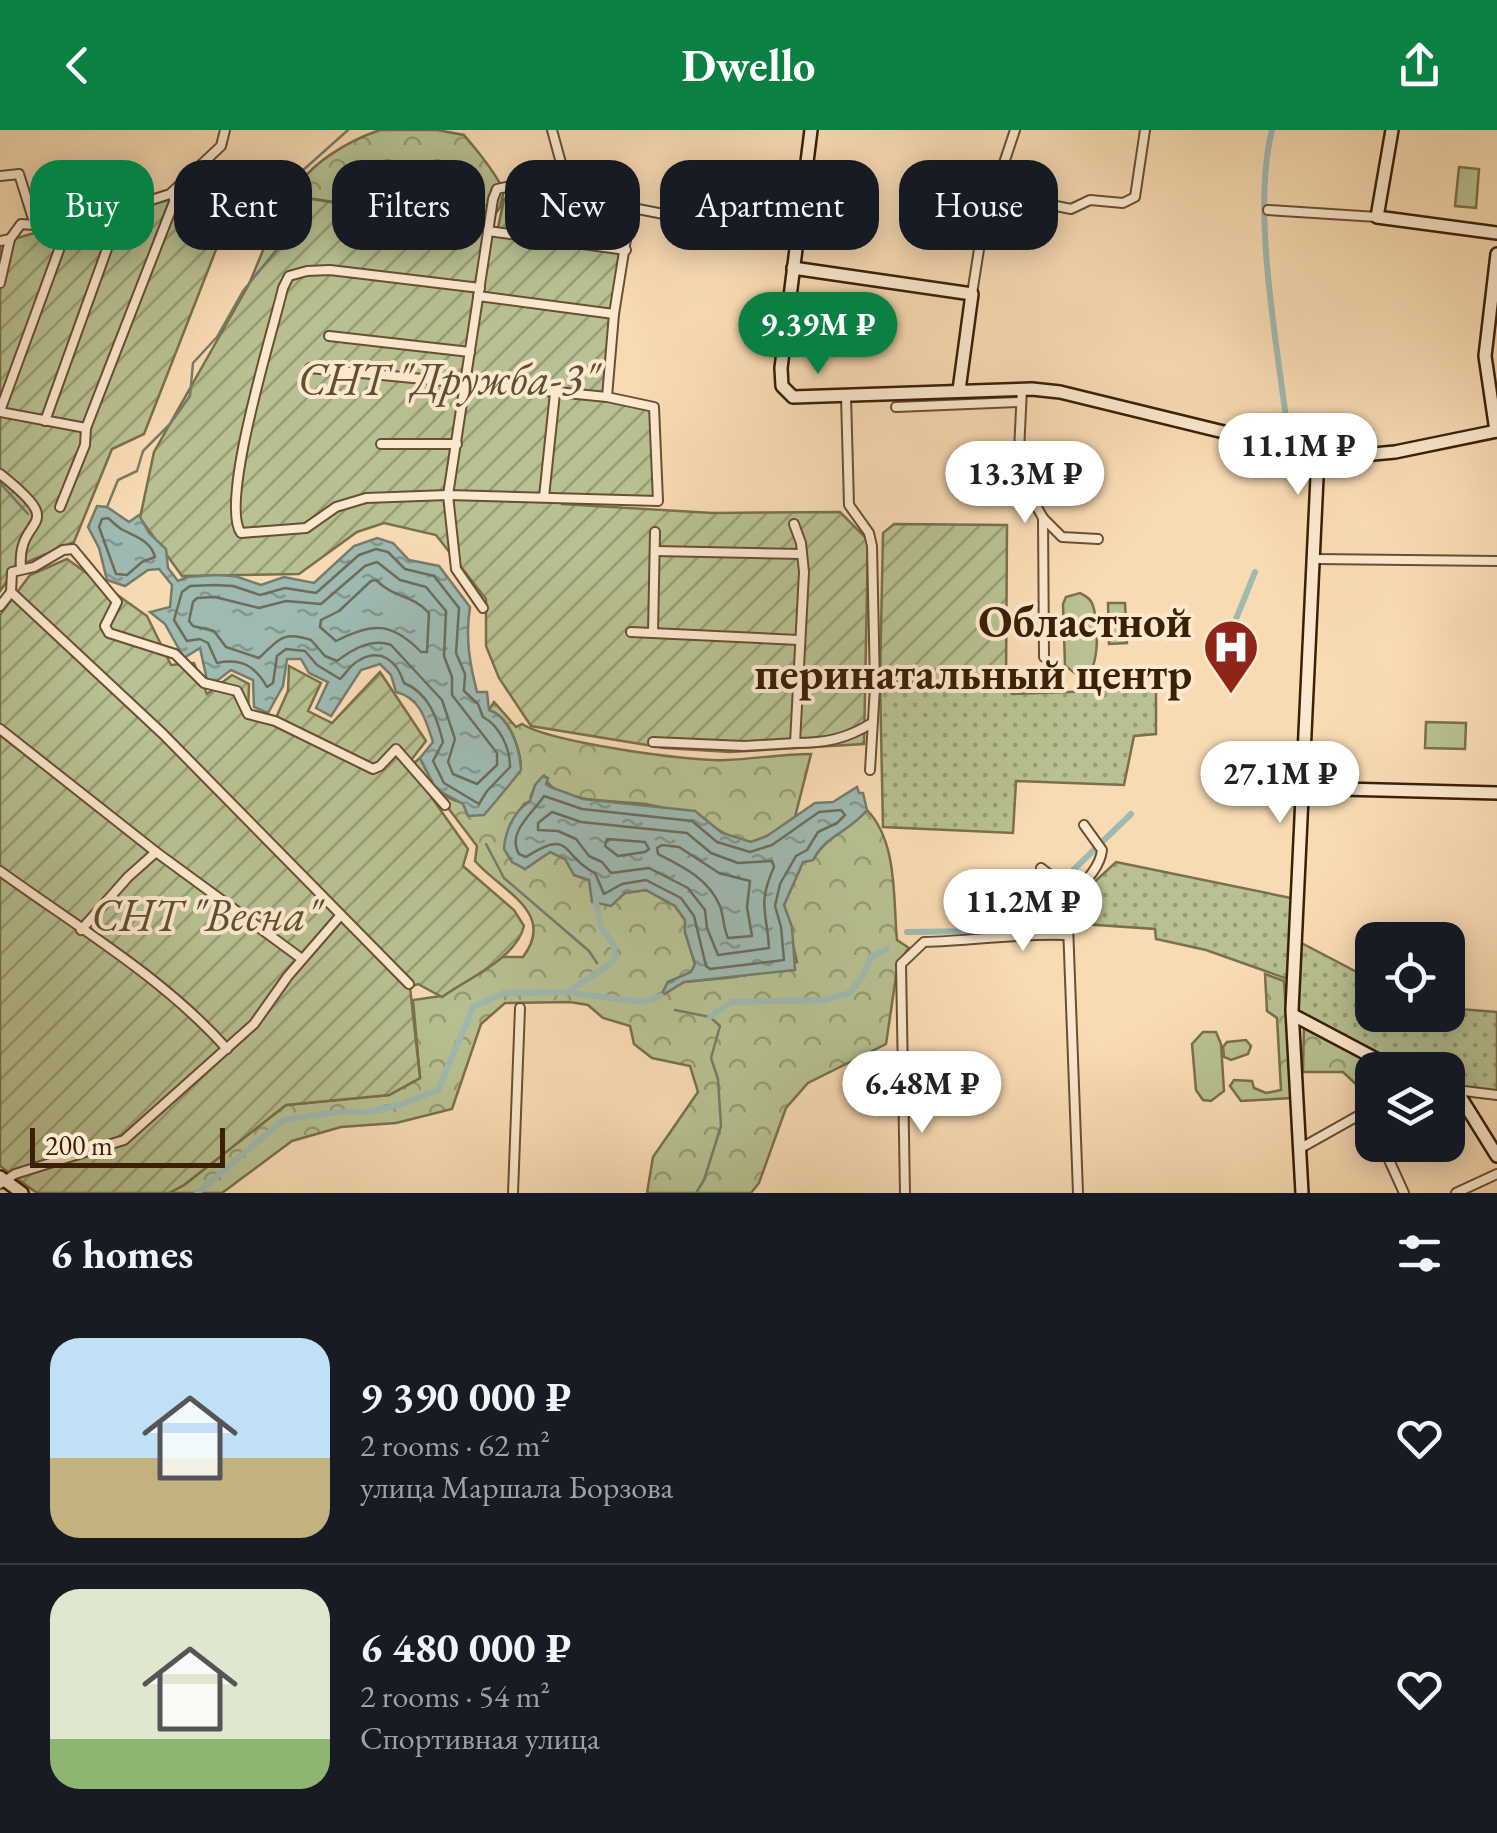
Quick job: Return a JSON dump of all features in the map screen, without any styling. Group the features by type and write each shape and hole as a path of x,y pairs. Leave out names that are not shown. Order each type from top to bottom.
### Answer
{"street":[{"path":"206,160 220,146 225,130"},
{"path":"552,130 560,160"},
{"path":"807,160 811,130"},
{"path":"1005,160 1015,130"},
{"path":"1058,206 1071,209 1090,200 1123,202 1135,197 1144,130"},
{"path":"1377,217 1392,130"},
{"path":"0,176 19,174 30,209"},
{"path":"484,608 456,569 448,495 492,198 505,186"},
{"path":"154,199 174,192"},
{"path":"60,506 84,445 86,428 174,202"},
{"path":"1268,210 1377,217 1497,233"},
{"path":"0,283 10,239 22,224 30,225"},
{"path":"488,231 505,233"},
{"path":"0,241 10,239"},
{"path":"59,250 0,412 86,428"},
{"path":"45,421 107,250"},
{"path":"607,398 614,314 626,250"},
{"path":"795,250 780,368 782,386 793,397 1022,388 1060,392 1318,456 1368,456 1496,431 1484,356 1497,254"},
{"path":"959,390 979,250"},
{"path":"792,268 972,294"},
{"path":"310,368 607,398 654,407 658,502 544,496 366,498 336,508 298,529 242,533 236,525 243,446 289,276 330,270 614,314"},
{"path":"329,336 470,352"},
{"path":"1022,388 1018,473 1043,518 1062,537 1098,539"},
{"path":"544,496 555,394"},
{"path":"846,396 850,506 872,546 875,688 870,770"},
{"path":"896,407 1022,402"},
{"path":"382,444 457,444"},
{"path":"1302,1193 1293,1014 1318,456"},
{"path":"0,474 36,504 38,517 20,557 11,592 0,606"},
{"path":"1043,518 1044,657"},
{"path":"794,524 802,554 795,743"},
{"path":"653,633 655,532"},
{"path":"0,564 16,570 34,567 63,550 73,549 117,602 105,626 109,633 175,654 204,683 237,692 248,714 275,720 372,769 396,750 445,805"},
{"path":"655,551 802,554"},
{"path":"1315,559 1497,560"},
{"path":"11,592 163,734 409,984"},
{"path":"631,632 799,640"},
{"path":"652,742 744,746 823,743 848,737 872,722"},
{"path":"0,729 156,852 302,959"},
{"path":"1304,788 1497,793"},
{"path":"1067,898 1101,861 1100,847 1084,824"},
{"path":"81,930 156,852"},
{"path":"1041,868 1061,885 1067,898 1078,1193"},
{"path":"0,871 152,982 208,1028 227,1049"},
{"path":"1,1180 124,1140 254,1024 340,916"},
{"path":"906,1193 900,964 924,942 1066,935"},
{"path":"514,1193 520,1008"},
{"path":"1293,1014 1364,1052"},
{"path":"1465,1090 1497,1095"},
{"path":"1465,1108 1497,1156"},
{"path":"1298,1149 1355,1117"},
{"path":"1390,1162 1404,1193"},
{"path":"1456,1193 1497,1174"},
{"path":"1,1180 22,1193"}],"green space":[{"path":"380,130 437,130 464,135 483,160 332,160 332,202 312,199 312,169 355,140"},
{"path":"485,162 504,191 500,207 488,225"},
{"path":"1459,167 1479,169 1476,208 1455,206"},
{"path":"174,192 174,250 216,250 144,434 112,449 74,542 18,566 0,591 0,243 30,234 30,250 154,250 154,198"},
{"name":"СНТ \"Дружба-3\"","path":"312,199 332,202 332,250 485,250 485,226 498,228 504,199 505,250 624,250 606,401 651,408 654,501 561,498 562,504 712,513 840,512 868,540 864,744 730,752 665,748 531,726 499,678 486,646 486,599 436,535 384,523 357,532 299,574 182,576 140,518 154,452 249,284 263,250 312,250"},
{"path":"894,524 1007,525 1006,686 880,680 883,533"},
{"name":"СНТ \"Весна\"","path":"67,559 147,616 171,665 194,663 207,694 232,675 249,684 248,713 275,720 288,691 289,666 321,683 308,711 332,723 380,672 426,741 408,764 468,849 463,866 514,910 524,926 501,958 442,997 418,984 410,987 420,1078 389,1095 286,1105 169,1193 37,1193 0,1166 0,615 30,575"},
{"path":"1080,593 1092,603 1096,625 1096,655 1087,674 1078,674 1065,665 1063,604 1066,597"},
{"path":"1108,603 1125,603 1127,643 1109,644"},
{"path":"880,680 1006,686 1012,694 1156,689 1156,734 1134,736 1124,785 1016,781 1013,833 883,827"},
{"path":"494,702 516,727 522,724 561,738 621,750 708,760 811,754 795,817 754,842 735,839 705,822 660,807 573,797 550,785 544,776 510,825 525,869 550,852 565,858 574,875 589,880 592,890 646,890 675,906 685,920 695,964 692,972 668,982 661,996 684,982 735,977 797,962 784,905 803,862 813,860 825,844 867,810 877,823 889,854 897,940 909,948 898,963 886,1044 808,1083 786,1108 759,1183 751,1193 647,1193 653,1157 698,1092 690,1066 652,1058 634,1044 630,1026 603,1018 588,1005 570,1002 505,1003 481,1024 452,1109 396,1123 341,1127 292,1141 222,1193 169,1193 286,1105 389,1095 420,1078 413,1000 441,996 501,957 523,957 532,941 534,927 530,915 475,861 477,846 414,763 420,758 433,782 447,796 465,803 492,805 521,765 507,725 489,710"},
{"path":"1426,722 1466,723 1465,749 1425,748"},
{"path":"1116,862 1291,898 1290,937 1355,971 1355,1032 1465,1032 1465,1009 1497,1012 1497,1092 1465,1087 1465,1052 1371,1052 1298,1014 1299,983 1206,950 1156,939 1155,929 1082,924 1077,898"},
{"path":"1265,974 1284,981 1292,1098 1241,1101 1230,1086 1234,1080 1252,1081 1254,1088 1266,1093 1281,1090 1277,1018 1267,1011"},
{"path":"1304,1023 1355,1052 1355,1083 1343,1072 1303,1072"},
{"path":"1203,1032 1216,1032 1221,1044 1224,1091 1211,1101 1203,1100 1196,1090 1192,1044"},
{"path":"1246,1040 1251,1046 1248,1054 1231,1060 1224,1057 1227,1042"}],"water":[{"path":"97,506 107,507 129,522 139,515 149,533 166,549 168,568 178,581 215,575 235,576 261,585 284,577 314,583 354,546 377,538 393,543 409,560 439,566 470,607 469,651 477,692 487,692 489,710 508,727 519,753 521,770 484,815 468,816 463,804 436,789 420,758 433,742 425,719 411,699 396,692 391,675 380,664 361,670 331,716 316,708 328,682 309,673 301,659 287,659 283,686 268,713 254,707 253,680 231,670 218,680 207,680 200,648 184,658 165,624 150,612 170,607 172,585 159,569 148,570 125,586 107,580 99,548 88,527"},
{"path":"543,776 548,778 546,784 550,787 583,799 695,811 722,833 751,842 767,836 815,803 833,802 857,787 863,793 867,810 825,844 813,860 803,862 784,905 792,927 795,970 684,982 661,996 668,982 691,972 695,964 685,920 675,906 646,890 625,893 611,906 592,902 589,880 574,875 565,859 550,852 525,869 512,862 504,849 511,822 530,801"}],"waterway":[{"path":"107,507 118,480 137,471 143,451 190,396 193,363 217,337 243,291 278,248 290,189 301,172 348,130"},
{"path":"1272,130 1266,163 1265,240 1288,434"},
{"path":"0,483 28,514"},
{"path":"1228,639 1255,572"},
{"path":"981,930 1030,912 1131,814"},
{"path":"486,844 504,878 589,951 597,963"},
{"path":"567,992 616,956 601,927 596,903"},
{"path":"907,932 977,931"},
{"path":"710,1017 731,1002 824,1000 850,993 871,957 887,949"},
{"path":"197,1193 283,1120 368,1112 438,1090 473,1007 504,993 566,992 642,1002 661,996"},
{"path":"675,1010 710,1017 720,1026 711,1058 718,1079 721,1126 696,1193"}],"place":[{"name":"Областной перинатальный центр","path":"1231,696"}]}
